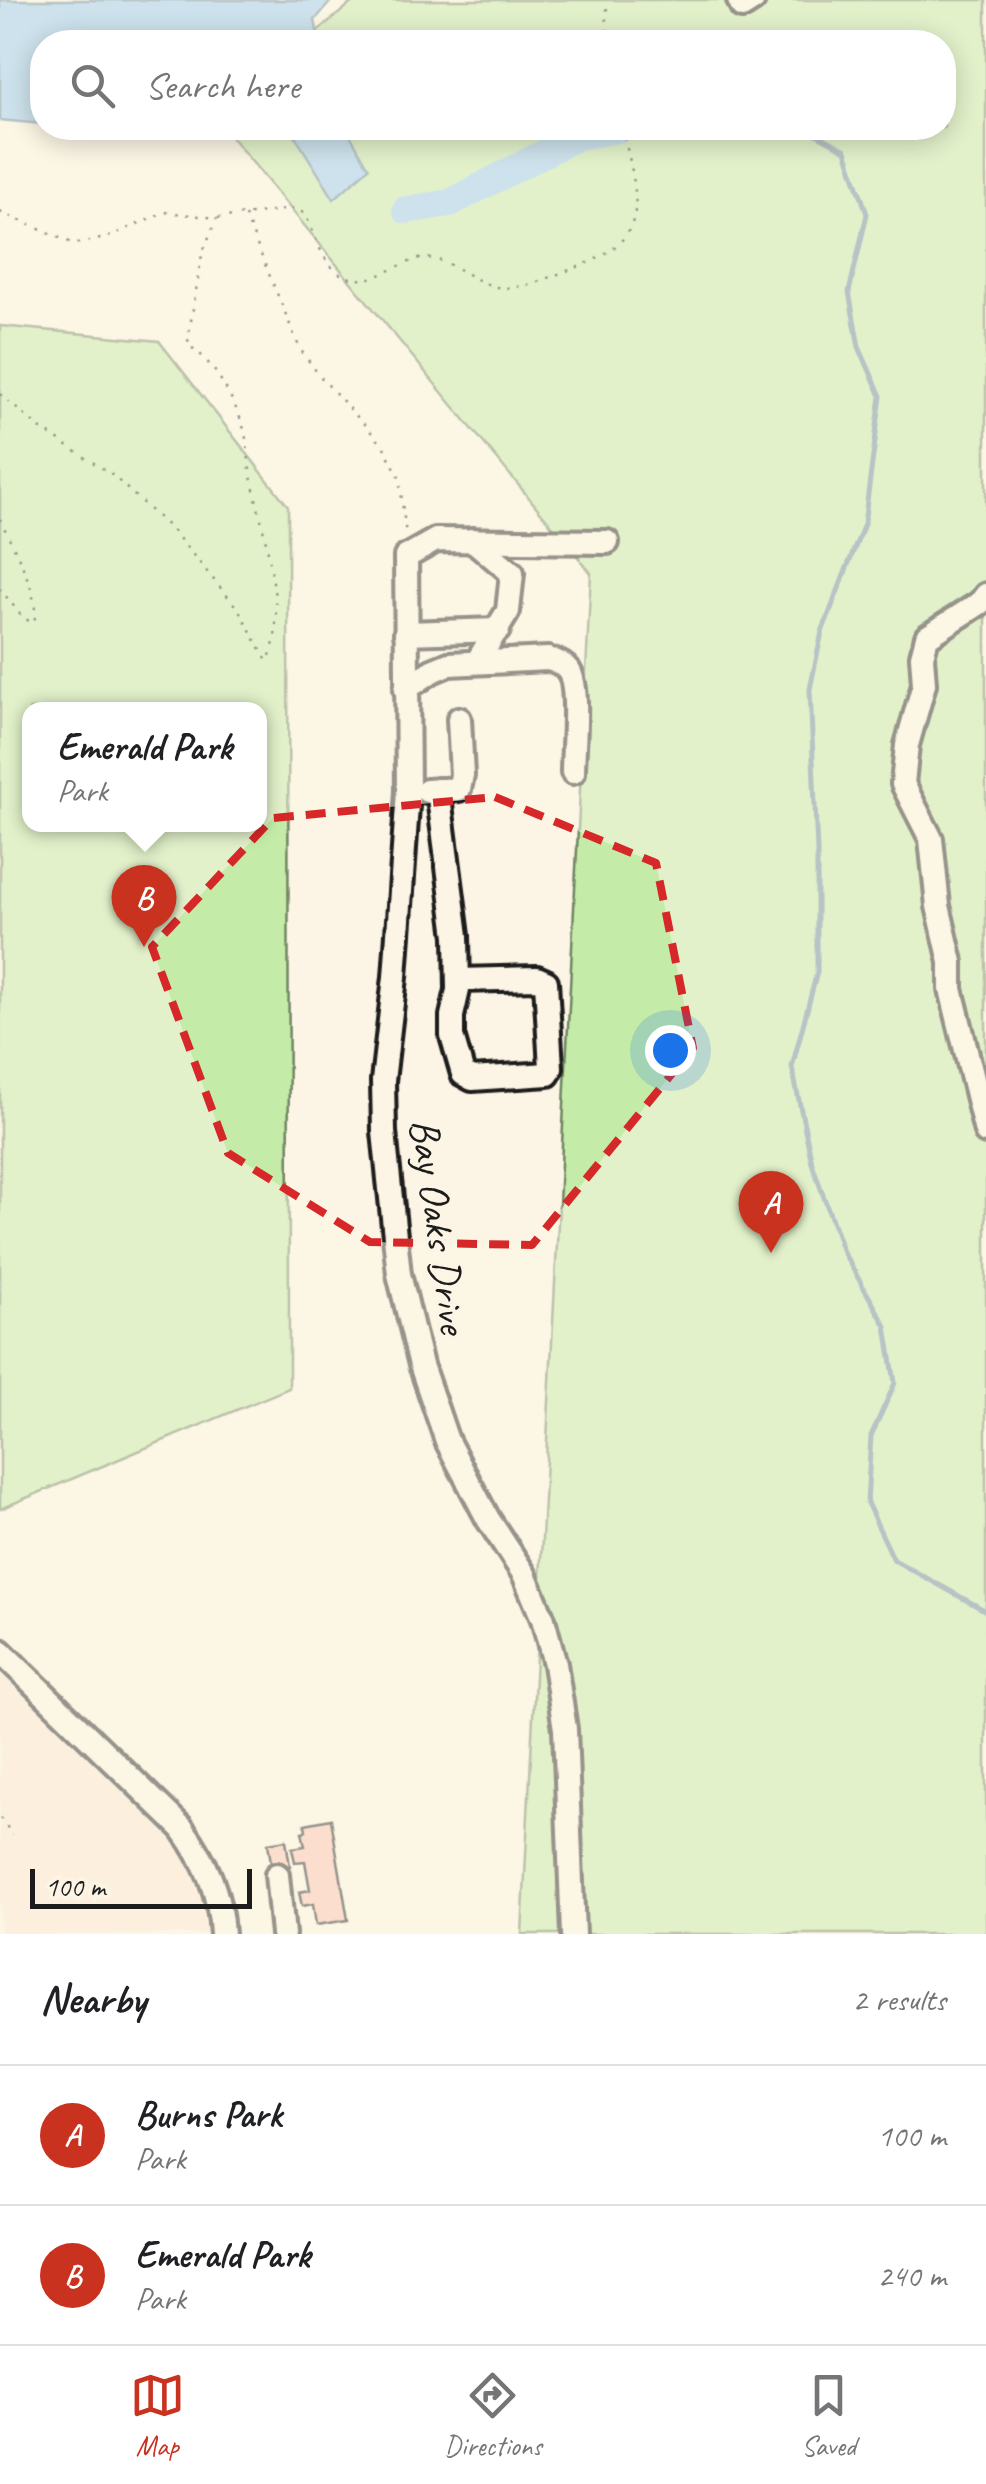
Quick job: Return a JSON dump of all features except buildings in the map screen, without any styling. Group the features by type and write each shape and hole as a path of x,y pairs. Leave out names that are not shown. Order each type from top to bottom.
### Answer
{"street":[{"path":"740,0 742,7 754,0"},
{"path":"406,557 436,540 607,542"},
{"path":"473,540 512,573 508,610 477,662"},
{"name":"Bay Oaks Drive","path":"406,557 408,791 395,977 382,1081 399,1274 421,1364 447,1440 488,1519 524,1574 548,1634 566,1729 573,1934"},
{"path":"986,595 926,637 922,694 903,766 909,798 931,839 952,989 986,1132"},
{"path":"406,633 498,630"},
{"path":"406,689 449,664 548,659 560,663 570,672 573,687 573,772"},
{"path":"408,791 459,790 459,719"},
{"path":"438,790 457,936 458,980 452,1036 462,1074 472,1079 548,1074 552,1068 546,982 537,978 458,980"},
{"path":"0,1651 182,1828 201,1855 212,1882 222,1934"},
{"path":"276,1875 283,1934"}],"path":[{"path":"606,30 607,0"},
{"path":"0,212 74,244 106,238 165,212 217,218 299,210 336,272 351,278 369,279 434,259 484,282 517,288 597,260 625,239 636,206 625,140"},
{"path":"245,216 300,349 383,446 399,476 406,511 406,557"},
{"path":"0,394 38,427 111,474 173,531 239,610 268,661 275,638 275,607 246,436 224,388 188,339 202,254 217,218"},
{"path":"0,519 29,584 36,611 34,622 24,619 0,589"},
{"path":"0,1818 13,1835"}],"highlighted area":[{"path":"495,797 656,863 693,1048 532,1245 370,1242 228,1153 152,947 273,818"}],"shaded area":[{"path":"0,1673 194,1861 212,1934 0,1934"}],"green space":[{"path":"355,0 986,0 986,1934 522,1934 591,573 234,140 956,140 956,30 319,30"},
{"path":"0,326 159,341 288,506 289,1388 0,1509"}],"water":[{"path":"0,0 332,0 315,20 317,30 30,30 30,123 0,120"},
{"path":"297,140 353,140 369,168 334,199"}],"waterway":[{"path":"406,210 450,203 569,140"},
{"path":"827,140 846,150 867,214 849,292 859,347 881,396 864,524 822,632 810,689 817,972 792,1067 812,1163 843,1252 886,1326 895,1383 871,1436 867,1503 894,1560 986,1611"}],"place":[{"name":"Emerald Park","path":"144,947"},
{"name":"Burns Park","path":"771,1253"}]}
